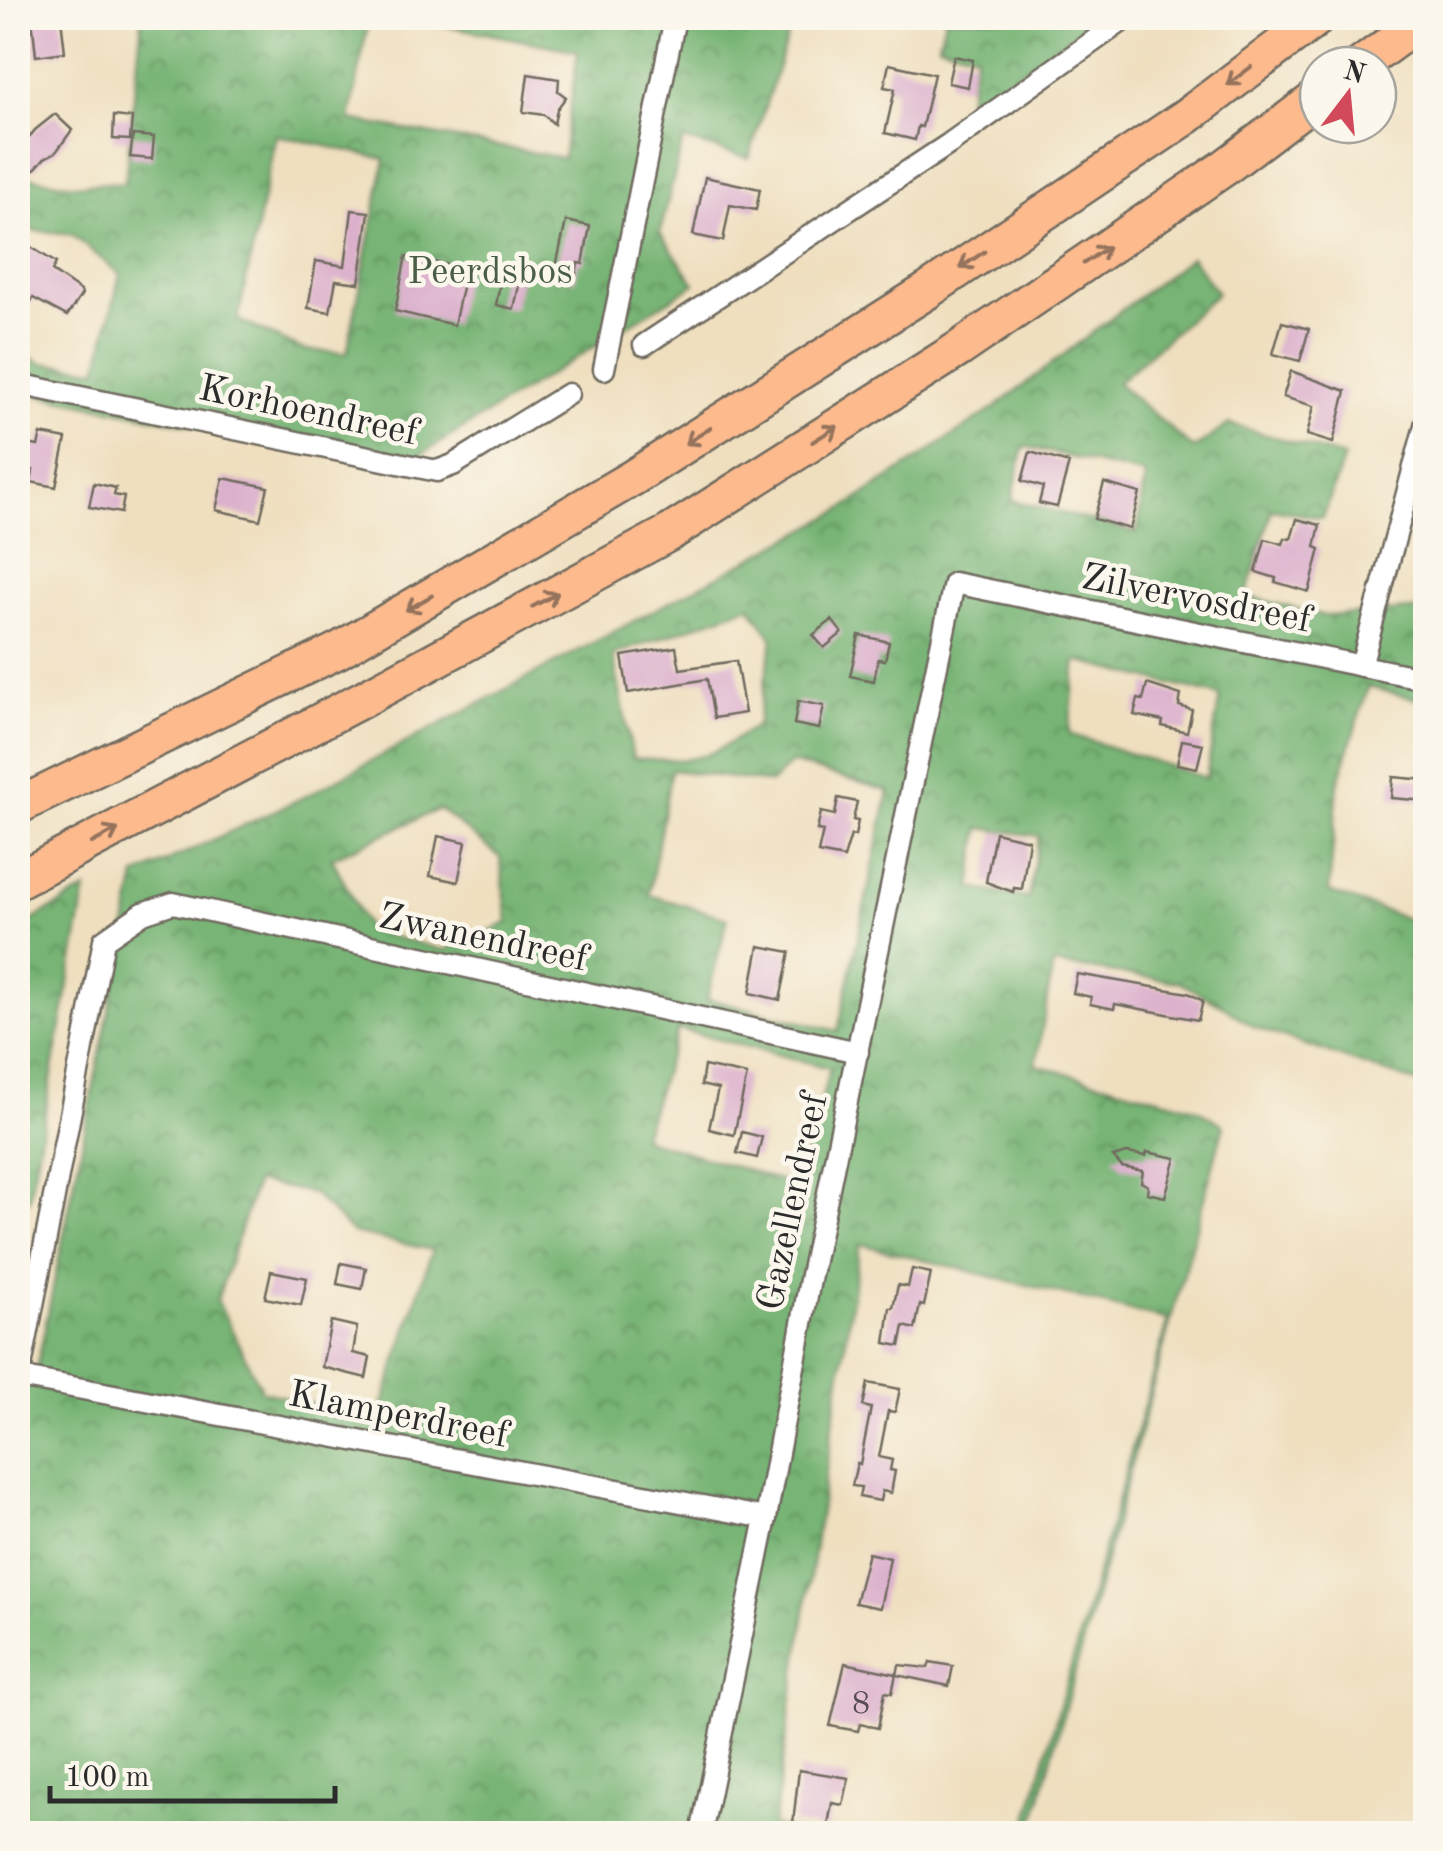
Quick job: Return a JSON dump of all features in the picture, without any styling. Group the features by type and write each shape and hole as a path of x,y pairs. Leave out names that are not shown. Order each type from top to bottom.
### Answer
{"highway":[{"path":"18,806 340,650 634,477 943,280 1186,116 1317,18"},
{"path":"1388,45 1425,18"},
{"path":"18,880 671,532 959,349 1224,168 1298,112"}],"street":[{"path":"604,369 675,18"},
{"path":"644,345 949,144 1126,18"},
{"name":"Korhoendreef","path":"18,384 437,471 568,394"},
{"path":"1361,666 1426,422"},
{"name":"Zilvervosdreef","path":"954,583 1426,679"},
{"name":"Gazellendreef","path":"701,1834 954,583"},
{"name":"Zwanendreef","path":"18,1376 104,940 142,913 173,902 858,1052"},
{"name":"Klamperdreef","path":"18,1376 766,1518"}],"green space":[{"name":"Peerdsbos","path":"142,18 369,18 350,120 563,158 578,51 405,18 759,18 790,28 749,158 683,140 660,233 695,284 403,466 18,391 18,350 41,363 98,369 120,274 71,234 18,229 18,175 74,185 125,182","holes":["276,135 385,159 347,353 304,350 238,320"]},
{"path":"945,18 1097,18 966,109 976,54 939,44"},
{"path":"1191,257 1217,293 1117,383 1194,449 1229,424 1344,457 1323,518 1272,509 1246,596 1325,616 1424,609 1425,701 1368,687 1338,784 1329,892 1425,925 1425,1086 1253,1027 1179,982 1053,964 1036,1065 1196,1108 1224,1125 1031,1833 1024,1833 1168,1320 860,1244 773,1826 809,1834 45,1834 44,1825 18,1826 18,1368 36,1372 136,876 304,797 840,511 993,409","holes":["1024,446 1145,475 1137,533 1012,500","750,606 773,639 757,725 699,757 633,758 613,655","1076,661 1220,696 1206,778 1069,734","791,763 889,791 838,1031 707,999 728,918 649,895 671,770 771,783","439,809 500,857 508,923 444,950 369,931 332,858","980,828 1039,836 1028,898 971,888","678,1029 830,1068 797,1186 642,1138","256,1182 312,1193 353,1233 432,1250 378,1420 262,1391 217,1300"]},
{"path":"86,890 29,1200 18,1205 18,928"}],"building":[{"path":"32,18 61,18 65,52 36,56"},
{"path":"954,56 973,60 968,87 948,83"},
{"path":"889,64 934,74 922,127 918,126 915,140 885,133 895,89 884,87"},
{"path":"528,74 559,79 558,91 566,97 557,109 554,124 544,115 523,112"},
{"path":"55,114 72,130 56,152 34,170 18,152 35,130"},
{"path":"114,116 132,118 130,140 113,139"},
{"path":"133,135 154,137 152,159 130,157"},
{"path":"705,177 760,189 756,210 730,205 723,241 693,235"},
{"path":"352,210 369,212 359,283 336,280 330,312 308,308 316,261 345,266"},
{"path":"566,221 590,226 583,264 578,263 575,280 554,276"},
{"path":"31,247 56,263 52,271 81,291 67,316 33,298 18,322 18,267"},
{"path":"406,256 466,269 454,325 395,311"},
{"path":"503,267 522,271 514,309 496,305"},
{"path":"1282,322 1309,329 1300,361 1273,354"},
{"path":"1291,371 1346,391 1333,443 1307,435 1314,406 1283,397"},
{"path":"41,434 66,439 56,487 31,482 33,470 18,467 18,442 38,446"},
{"path":"1030,452 1069,463 1057,507 1039,503 1043,487 1022,481"},
{"path":"223,478 268,487 260,520 216,510"},
{"path":"94,483 116,488 114,495 124,497 121,513 89,507"},
{"path":"1104,483 1140,493 1130,529 1094,519"},
{"path":"1297,519 1320,525 1315,547 1320,549 1309,592 1256,572 1265,539 1283,544 1285,538 1291,539"},
{"path":"832,620 842,633 824,648 813,635"},
{"path":"859,635 889,642 885,660 878,659 874,681 850,676"},
{"path":"676,647 680,669 736,661 745,713 714,718 707,679 628,693 622,656"},
{"path":"1147,684 1181,695 1179,706 1192,710 1187,732 1162,726 1163,721 1134,715"},
{"path":"798,701 824,706 819,729 794,724"},
{"path":"1182,740 1203,744 1197,768 1177,764"},
{"path":"1393,777 1426,780 1426,801 1391,798"},
{"path":"838,798 857,802 855,836 851,835 844,858 818,853 823,831 817,830 821,812 835,815"},
{"path":"995,832 1029,840 1022,889 1014,888 1013,892 986,882"},
{"path":"438,836 466,842 458,882 430,876"},
{"path":"759,946 790,952 780,1000 750,993"},
{"path":"1077,974 1188,993 1203,1001 1198,1020 1115,1004 1114,1009 1090,1004 1091,997 1073,993"},
{"path":"704,1066 747,1075 734,1135 709,1129 718,1089 701,1085"},
{"path":"742,1132 762,1137 757,1158 737,1153"},
{"path":"1147,1152 1176,1158 1165,1197 1147,1193 1148,1186 1141,1182 1143,1171 1122,1167 1113,1157 1127,1153 1146,1156"},
{"path":"341,1263 366,1268 362,1289 337,1284"},
{"path":"912,1269 931,1273 924,1306 920,1305 915,1329 904,1326 900,1346 885,1343 898,1285 908,1287"},
{"path":"271,1271 307,1278 301,1305 265,1298"},
{"path":"331,1321 357,1327 353,1353 370,1357 366,1378 322,1367"},
{"path":"868,1383 900,1389 895,1412 888,1411 879,1457 892,1460 890,1470 895,1471 891,1493 882,1491 880,1501 859,1497 861,1487 852,1486 871,1408 863,1406"},
{"path":"868,1553 890,1558 880,1608 855,1603"},
{"path":"930,1662 953,1666 949,1686 897,1675 899,1665 928,1668"},
{"path":"845,1663 896,1674 892,1693 885,1692 878,1728 860,1724 858,1731 830,1726"},
{"path":"799,1770 849,1778 843,1805 832,1803 827,1830 793,1823"}]}
